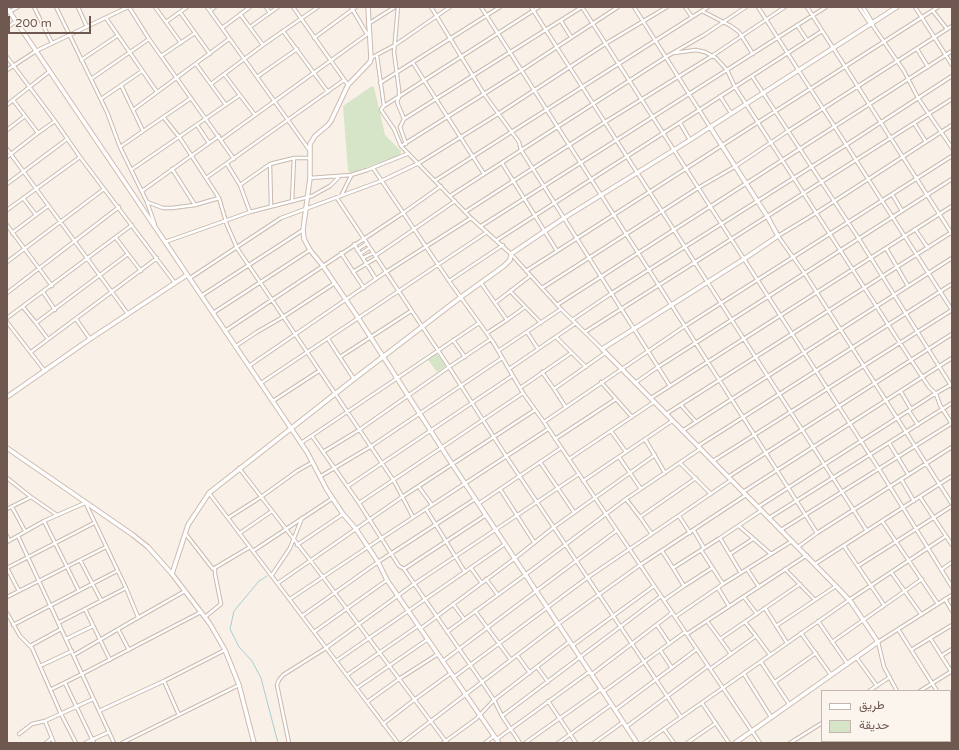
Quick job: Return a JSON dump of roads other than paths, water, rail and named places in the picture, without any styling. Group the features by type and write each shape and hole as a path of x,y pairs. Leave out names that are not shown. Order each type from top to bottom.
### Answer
{"street":[{"path":"18,7 8,10 273,401 313,462 332,498 356,529 378,562 387,580 499,743"},
{"path":"34,7 52,43"},
{"path":"56,7 101,99 120,147 147,202 156,229"},
{"path":"78,7 87,27"},
{"path":"7,70 36,51 128,7 161,56 222,139 234,159"},
{"path":"155,7 181,42"},
{"path":"166,22 187,7"},
{"path":"207,7 310,151"},
{"path":"210,11 215,7"},
{"path":"222,28 250,7"},
{"path":"266,7 270,13"},
{"path":"250,27 278,7"},
{"path":"293,7 348,85"},
{"path":"211,84 263,45 318,7"},
{"path":"314,38 352,8 356,7"},
{"path":"368,7 368,33 372,58"},
{"path":"368,24 396,7"},
{"path":"396,7 394,52 399,86 399,97 397,102 404,120"},
{"path":"431,7 484,94 518,142 521,150 602,276 670,386"},
{"path":"450,7 395,45 372,58 348,85 331,121 312,140 309,158 310,178 302,230 304,239 310,250 323,266 371,337 407,396 637,743"},
{"path":"481,7 650,270 707,362 744,416 817,533"},
{"path":"380,83 500,7"},
{"path":"530,7 581,88 605,122 696,262 867,530"},
{"path":"539,7 384,106 381,110 394,128 401,146 407,154 436,180 471,218 503,245 557,305 807,555 849,600 878,642 882,660 896,690"},
{"path":"406,144 400,127 404,120 582,7 720,224 744,259 826,390 879,469 952,587"},
{"path":"401,146 522,70 618,7"},
{"path":"634,7 747,183 778,236 805,274 952,505 916,530 858,566"},
{"path":"7,397 44,370 175,283 237,248 281,218 381,181 418,163 498,114 605,44 667,7"},
{"path":"685,7 692,17"},
{"path":"436,180 708,7"},
{"path":"450,196 746,7"},
{"path":"713,461 952,310 758,7"},
{"path":"465,212 641,99 712,56 785,7"},
{"path":"666,414 952,233 807,7"},
{"path":"480,226 826,7"},
{"path":"859,7 897,61 918,98 952,148"},
{"path":"864,7 872,24"},
{"path":"172,574 178,558 184,532 209,493 354,379 508,263 511,254 564,218 690,140 762,92 897,7"},
{"path":"915,7 952,65"},
{"path":"526,271 938,7"},
{"path":"352,8 368,33"},
{"path":"702,11 736,29 742,35 753,54"},
{"path":"933,11 947,29"},
{"path":"180,12 210,54"},
{"path":"240,14 263,45"},
{"path":"106,18 157,92"},
{"path":"561,21 571,37"},
{"path":"7,28 16,22"},
{"path":"797,25 808,40"},
{"path":"542,288 698,188 736,166 823,108 952,26"},
{"path":"283,31 328,92"},
{"path":"496,240 822,31"},
{"path":"161,56 195,33"},
{"path":"222,139 368,33"},
{"path":"81,60 117,36"},
{"path":"91,79 149,39"},
{"path":"133,110 229,39"},
{"path":"256,77 296,49"},
{"path":"917,49 928,67"},
{"path":"674,53 696,50 705,52 719,61 727,70 735,87 866,288 900,343 923,378 936,393 943,409 952,423 781,530"},
{"path":"557,305 952,51"},
{"path":"376,56 384,106"},
{"path":"7,57 175,283"},
{"path":"413,63 484,174"},
{"path":"196,64 226,105"},
{"path":"7,105 50,71"},
{"path":"101,99 142,71"},
{"path":"224,74 255,115"},
{"path":"752,76 848,222 939,367 952,385 936,393 758,507"},
{"path":"572,320 952,76"},
{"path":"206,178 344,80"},
{"path":"121,85 143,131"},
{"path":"131,170 180,138 240,95"},
{"path":"720,96 731,113"},
{"path":"120,147 191,98"},
{"path":"584,332 659,286 890,137 952,99"},
{"path":"14,100 38,133"},
{"path":"7,130 25,116"},
{"path":"164,118 180,138 219,198 225,220 237,248 248,266 336,394 381,464 394,481 413,516"},
{"path":"7,157 55,121"},
{"path":"914,122 926,142"},
{"path":"680,123 690,140"},
{"path":"602,349 708,283 778,236 834,202 952,125"},
{"path":"197,126 209,143"},
{"path":"142,191 219,136"},
{"path":"7,184 68,139"},
{"path":"7,149 128,314"},
{"path":"310,178 351,175 407,154"},
{"path":"544,422 565,406 648,350 793,256 952,156"},
{"path":"7,210 80,157"},
{"path":"240,184 270,164 294,158 309,158"},
{"path":"292,200 294,158"},
{"path":"502,163 557,251"},
{"path":"227,164 240,184 250,212"},
{"path":"270,164 271,206"},
{"path":"373,168 449,281 487,333 523,393 555,438 760,743"},
{"path":"172,169 195,204"},
{"path":"341,197 351,175"},
{"path":"165,242 250,212 292,200 307,198 325,189 339,177"},
{"path":"635,383 952,179"},
{"path":"225,331 440,186"},
{"path":"7,262 61,223 104,189"},
{"path":"892,194 902,211"},
{"path":"24,198 36,215"},
{"path":"147,202 155,206 168,208 195,204 219,198"},
{"path":"337,198 366,244 484,420 506,456 681,717"},
{"path":"353,272 367,264 375,256 455,201"},
{"path":"12,233 48,206"},
{"path":"650,399 952,206"},
{"path":"7,292 119,207"},
{"path":"249,366 386,272 471,218"},
{"path":"7,318 132,225"},
{"path":"7,226 52,286"},
{"path":"915,229 928,248"},
{"path":"202,296 302,230"},
{"path":"261,384 487,232"},
{"path":"116,238 141,271"},
{"path":"354,244 376,279"},
{"path":"357,250 366,244"},
{"path":"449,281 503,245"},
{"path":"360,254 369,248"},
{"path":"886,248 908,286"},
{"path":"213,313 310,250"},
{"path":"341,253 364,288"},
{"path":"36,323 128,254"},
{"path":"364,258 375,256"},
{"path":"31,352 157,258"},
{"path":"682,431 952,258"},
{"path":"495,303 530,276"},
{"path":"236,346 334,283"},
{"path":"481,283 507,320"},
{"path":"447,632 626,499 680,463 699,447 744,416 952,284"},
{"path":"43,292 55,310"},
{"path":"510,292 540,323"},
{"path":"23,307 48,339"},
{"path":"487,333 525,307"},
{"path":"498,351 561,309"},
{"path":"340,358 411,311"},
{"path":"76,319 90,339"},
{"path":"7,322 44,370"},
{"path":"301,443 479,322"},
{"path":"509,369 576,324"},
{"path":"526,332 538,349"},
{"path":"454,678 629,548 711,494 767,453 952,334"},
{"path":"556,337 586,367"},
{"path":"328,339 354,379"},
{"path":"323,452 359,430 491,339"},
{"path":"453,340 465,357"},
{"path":"520,388 571,353"},
{"path":"554,389 605,353"},
{"path":"321,476 370,446 502,358"},
{"path":"402,743 558,624 640,565 694,531 777,470 923,378 952,358"},
{"path":"273,401 319,371"},
{"path":"542,372 565,406"},
{"path":"348,486 512,376"},
{"path":"601,382 632,417"},
{"path":"901,392 918,425"},
{"path":"360,503 523,393"},
{"path":"555,438 616,399"},
{"path":"569,459 654,402"},
{"path":"770,518 952,403"},
{"path":"681,405 696,422"},
{"path":"278,583 402,497 495,438 535,410"},
{"path":"584,481 672,421"},
{"path":"290,599 413,516 426,509 548,428"},
{"path":"611,431 626,452"},
{"path":"312,436 360,503 399,566 404,569 459,648 494,700 502,716 520,743"},
{"path":"645,439 665,473"},
{"path":"888,443 908,474"},
{"path":"798,547 889,486 952,447"},
{"path":"478,504 561,448"},
{"path":"8,450 133,534 148,547 172,574 205,617 225,650 239,685 254,743"},
{"path":"347,675 379,652 436,617 594,497 655,455"},
{"path":"619,457 641,489"},
{"path":"228,518 261,497 297,471 313,462"},
{"path":"540,462 574,512"},
{"path":"680,463 711,494"},
{"path":"239,468 323,577 334,594 389,665 445,742 480,716 494,700 569,642"},
{"path":"289,743 277,685 283,675 326,648 455,556 579,474"},
{"path":"815,564 952,476"},
{"path":"640,517 696,478"},
{"path":"8,479 57,515"},
{"path":"900,479 914,501"},
{"path":"418,487 432,505"},
{"path":"500,489 534,542"},
{"path":"209,493 398,743"},
{"path":"7,509 31,497"},
{"path":"920,497 952,545"},
{"path":"253,550 332,498"},
{"path":"302,616 378,562 475,499"},
{"path":"626,499 651,533"},
{"path":"7,536 8,541 44,521 85,502"},
{"path":"85,502 126,588 138,617"},
{"path":"12,507 25,532"},
{"path":"426,509 465,572"},
{"path":"673,568 762,510"},
{"path":"240,533 272,511"},
{"path":"297,544 343,514"},
{"path":"404,569 486,515"},
{"path":"679,516 690,533"},
{"path":"272,575 286,556 294,541 302,518"},
{"path":"44,521 79,591"},
{"path":"882,521 938,604"},
{"path":"19,591 7,568 94,523"},
{"path":"739,526 771,554"},
{"path":"443,661 616,530"},
{"path":"694,531 704,548"},
{"path":"184,532 211,568 215,569"},
{"path":"18,536 114,743"},
{"path":"644,743 818,621 946,536"},
{"path":"720,538 741,573"},
{"path":"730,554 753,539"},
{"path":"675,617 723,584 792,541"},
{"path":"336,661 505,544"},
{"path":"844,546 884,605"},
{"path":"7,597 106,547"},
{"path":"215,569 250,547"},
{"path":"701,550 723,584"},
{"path":"662,551 684,586"},
{"path":"525,743 644,662 669,643 707,621 807,555"},
{"path":"80,560 101,600"},
{"path":"941,570 952,562"},
{"path":"471,568 481,582"},
{"path":"664,600 712,568"},
{"path":"205,617 222,604 215,569"},
{"path":"747,569 759,587"},
{"path":"785,569 815,600"},
{"path":"13,625 117,571"},
{"path":"891,572 921,614"},
{"path":"486,579 498,595"},
{"path":"832,642 922,579"},
{"path":"314,632 387,580"},
{"path":"720,639 800,584"},
{"path":"572,646 654,586"},
{"path":"776,626 836,586"},
{"path":"58,623 126,588"},
{"path":"718,588 729,606"},
{"path":"74,655 185,591"},
{"path":"735,743 847,663 952,595"},
{"path":"502,716 661,596"},
{"path":"744,597 757,614"},
{"path":"945,599 952,611"},
{"path":"452,604 464,619"},
{"path":"765,608 787,643"},
{"path":"84,609 110,660"},
{"path":"475,611 511,660"},
{"path":"50,690 201,612"},
{"path":"7,613 20,636 30,646 76,743"},
{"path":"485,743 510,728 632,644 672,613"},
{"path":"707,621 731,654"},
{"path":"818,621 847,663"},
{"path":"745,622 770,655"},
{"path":"657,625 669,643"},
{"path":"911,650 952,625"},
{"path":"66,639 93,626"},
{"path":"30,646 61,629"},
{"path":"118,629 130,650"},
{"path":"898,629 936,690"},
{"path":"801,633 831,675"},
{"path":"626,727 668,696 756,636"},
{"path":"922,690 952,671 930,638"},
{"path":"356,688 428,639"},
{"path":"615,710 697,649"},
{"path":"941,656 952,649"},
{"path":"98,711 164,681 225,650"},
{"path":"660,650 672,668"},
{"path":"40,666 72,651"},
{"path":"775,682 816,653"},
{"path":"367,702 438,654"},
{"path":"517,655 530,673"},
{"path":"856,658 877,686"},
{"path":"761,662 790,704"},
{"path":"537,667 548,682"},
{"path":"383,724 451,673"},
{"path":"744,674 771,717"},
{"path":"871,690 890,677"},
{"path":"164,681 179,715"},
{"path":"65,683 94,743"},
{"path":"122,743 239,685"},
{"path":"19,734 32,724 45,721 93,700"},
{"path":"548,701 576,743"},
{"path":"702,703 730,743"},
{"path":"558,743 611,705"},
{"path":"45,721 54,743"},
{"path":"594,743 623,722"},
{"path":"688,743 716,723"},
{"path":"790,743 821,724"},
{"path":"664,729 674,743"},
{"path":"85,743 109,732"},
{"path":"46,743 52,738"}],"waterway":[{"path":"267,576 259,581 234,611 230,629 239,647 252,661 261,678 278,743"}]}
